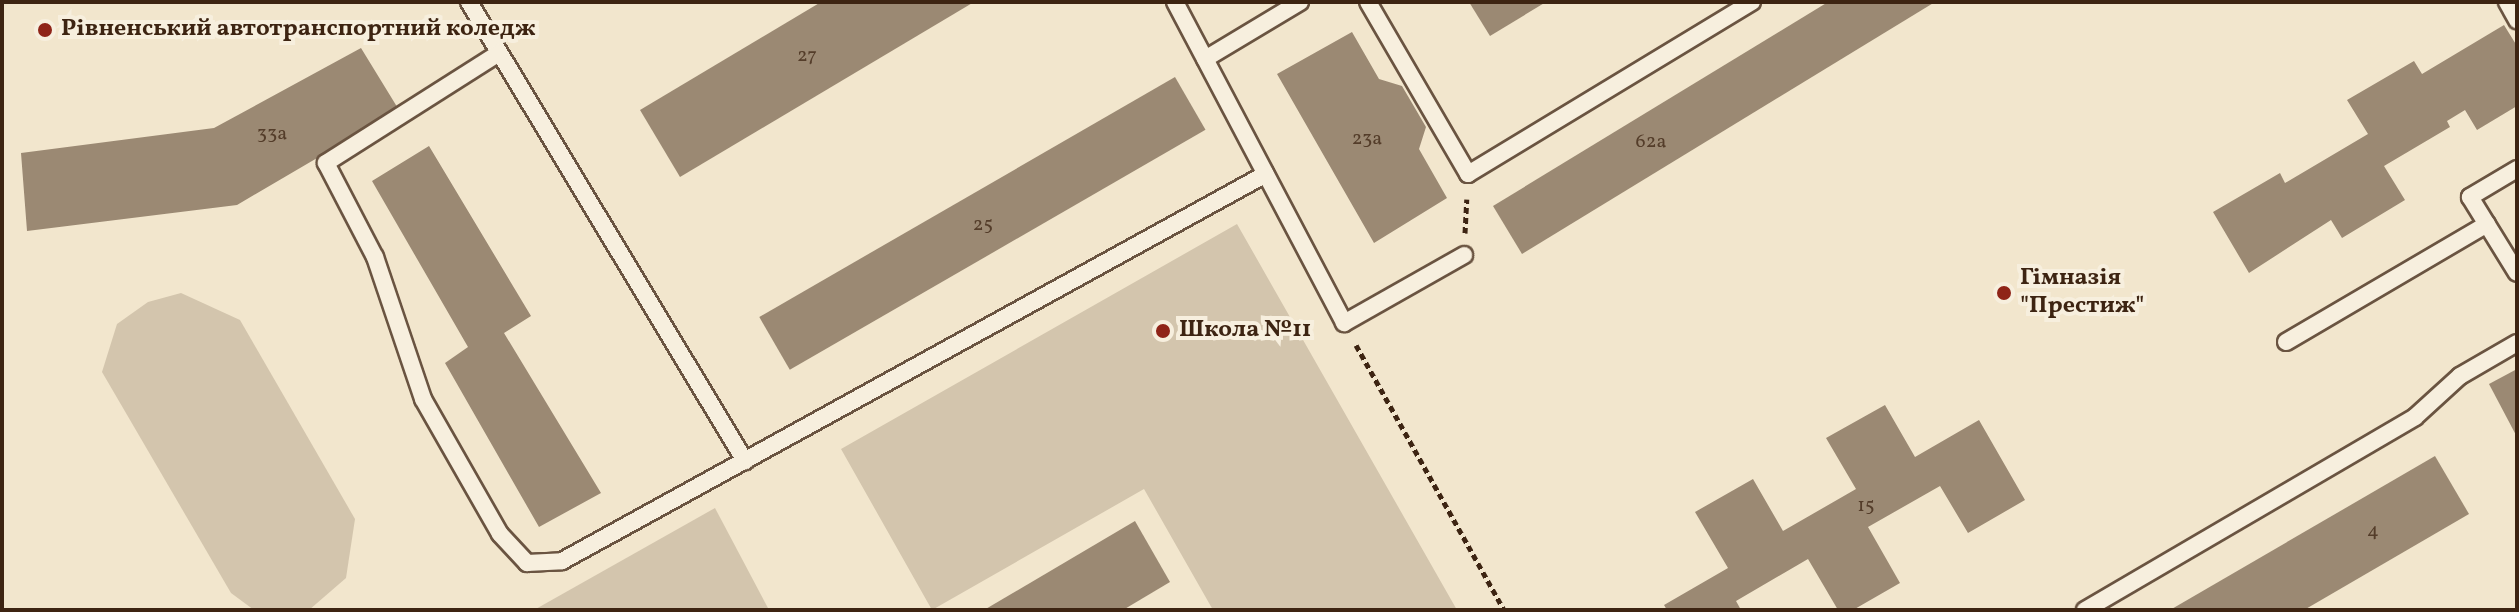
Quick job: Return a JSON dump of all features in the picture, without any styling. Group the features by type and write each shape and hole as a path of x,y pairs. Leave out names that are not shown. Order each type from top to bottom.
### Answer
{"lane":[{"path":"469,2 745,461"},
{"path":"1175,2 1344,323 1464,255"},
{"path":"1205,59 1300,2"},
{"path":"1368,2 1468,174 1752,2"},
{"path":"2507,2 2517,20"},
{"path":"499,53 326,163 375,257 423,399 500,534 527,563 562,561 1266,174"},
{"path":"2517,169 2470,197 2517,273"},
{"path":"2286,342 2487,224"},
{"path":"2085,610 2415,417 2460,376 2517,343"}],"path":[{"path":"1464,255 1468,174"},
{"path":"1344,323 1504,610"}],"shaded area":[{"name":"Школа №11","path":"1237,224 1457,610 1213,610 1144,489 932,610 841,449"},
{"path":"181,293 240,320 355,519 346,578 309,610 254,610 231,593 102,372 117,324 148,302"},
{"path":"715,508 769,610 534,610"}],"building":[{"path":"821,2 974,2 680,177 640,110"},
{"path":"1469,2 1546,2 1490,36"},
{"path":"1828,2 1935,2 1522,254 1493,206"},
{"path":"2504,25 2517,46 2517,106 2477,130 2465,110 2447,121 2450,127 2384,166 2405,200 2342,238 2331,220 2249,273 2213,212 2280,173 2285,183 2368,134 2347,100 2414,61 2422,74"},
{"path":"1352,32 1379,79 1402,86 1426,127 1419,149 1447,198 1374,243 1277,74"},
{"path":"361,48 399,110 237,205 27,231 21,153 214,128"},
{"path":"1175,77 1206,130 790,370 759,317"},
{"path":"429,146 531,316 504,333 601,493 539,527 445,363 468,347 372,181"},
{"path":"2517,369 2517,437 2489,384"},
{"path":"1885,405 1915,457 1979,420 2025,500 1968,533 1940,486 1868,527 1900,583 1853,610 1838,610 1808,559 1736,601 1741,610 1667,610 1664,605 1728,568 1695,512 1753,479 1783,531 1856,489 1826,438"},
{"path":"2435,456 2469,514 2304,610 2170,610"},
{"path":"1135,521 1170,582 1123,610 984,610"}],"place":[{"name":"Рівненський автотранспортний коледж","path":"45,30"},
{"name":"Гімназія \"Престиж\"","path":"2004,293"},
{"name":"Школа №11","path":"1163,331"}]}
